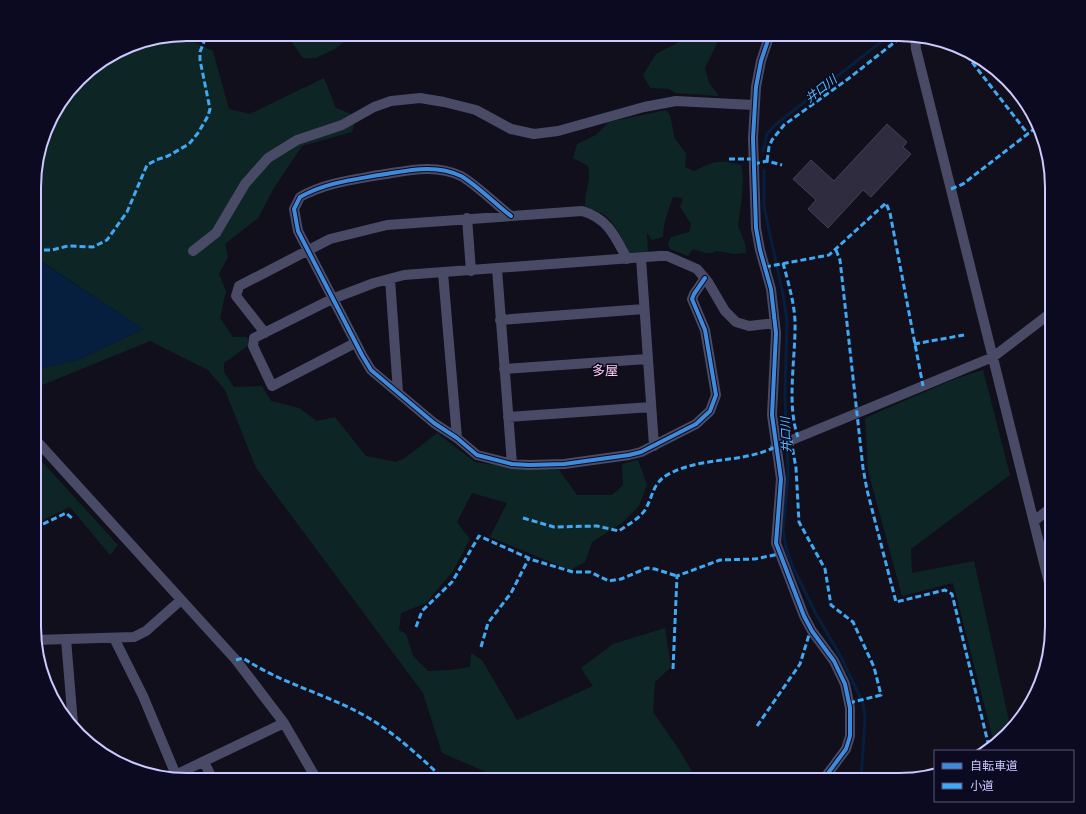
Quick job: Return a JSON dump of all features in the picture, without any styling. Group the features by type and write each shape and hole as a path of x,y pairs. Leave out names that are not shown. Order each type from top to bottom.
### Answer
{"street":[{"path":"768,41 761,61 753,105 753,138 756,228 760,250 771,289 775,323 772,415 775,447 780,467 781,479 776,538 779,554 812,631 834,661 845,684 849,702 850,736 846,748 828,773"},
{"path":"915,42 1045,566"},
{"path":"193,251 216,234 245,184 268,158 297,140 342,124 374,107 391,101 420,98 444,102 476,110 511,128 534,134 558,131 644,107 676,101 753,105"},
{"path":"510,216 473,184 449,172 434,169 414,170 347,180 306,194 296,202 294,211 298,222 298,230 355,343 371,370 434,424 457,438 477,455 512,464 564,464 592,461 629,455 654,446 696,424 710,411 716,395 705,330 692,299 706,278"},
{"path":"265,333 236,296 239,286 330,239 386,225 575,210 589,213 600,219 610,229 627,259"},
{"path":"467,218 471,271"},
{"path":"355,343 272,386 253,346 254,338 332,298 404,275 667,256 697,269 706,278 725,311 736,322 749,326 775,323"},
{"path":"641,258 650,407 654,446"},
{"path":"497,269 512,464"},
{"path":"443,273 457,438"},
{"path":"390,279 398,392"},
{"path":"500,320 644,310"},
{"path":"775,447 993,357 1045,317"},
{"path":"504,370 647,359"},
{"path":"508,417 650,407"},
{"path":"41,446 236,660 284,723 313,773"},
{"path":"1034,521 1045,512"},
{"path":"41,640 134,637 139,635 181,600"},
{"path":"114,638 142,696 172,772"},
{"path":"66,639 72,718"},
{"path":"180,773 284,723"},
{"path":"204,762 210,773"}],"green space":[{"path":"178,41 192,41 213,51 229,109 250,114 324,78 336,108 357,116 352,132 302,146 274,188 258,218 225,244 228,257 219,274 226,291 220,318 233,337 247,337 249,345 224,363 224,372 234,387 262,386 271,401 299,408 317,421 335,417 366,456 396,462 405,458 437,433 475,462 515,468 559,470 577,495 612,495 623,485 622,464 638,460 647,485 639,506 622,523 592,542 585,562 570,570 490,537 507,503 472,493 457,522 470,539 453,571 426,603 401,613 399,630 406,634 413,656 428,671 470,667 471,653 482,660 517,720 593,686 581,668 613,644 665,628 671,667 655,682 653,712 680,751 693,773 489,773 442,753 423,693 256,468 225,390 208,370 150,341 41,386 41,369 78,360 143,329 41,261 42,168 52,131 71,98 98,71 123,56 150,46"},
{"path":"291,41 345,41 335,49 315,58 303,58"},
{"path":"681,41 718,41 705,68 709,83 719,96 675,93 669,89 650,88 643,75 656,54"},
{"path":"666,110 670,115 675,139 686,153 685,167 694,171 717,162 728,162 741,165 743,177 738,226 745,243 746,253 734,254 717,251 706,253 693,249 688,256 670,249 668,244 671,237 689,232 691,224 680,207 683,198 673,197 665,222 663,237 652,240 647,233 648,254 633,255 629,253 617,230 608,218 602,213 585,208 589,171 588,166 573,158 577,144 596,135 609,122"},
{"path":"983,370 1010,475 911,549 912,573 974,561 1009,723 993,739 953,583 902,596 868,471 865,418 952,380"},
{"path":"41,461 118,545 110,555 70,507 41,521"}],"water":[{"path":"41,262 143,329 78,360 41,369"}],"building":[{"path":"887,124 907,142 903,147 911,154 871,197 863,190 828,228 808,209 816,200 793,179 811,160 834,181"}],"waterway":[{"name":"井口川","path":"763,151 767,134 775,125 882,41"},
{"name":"井口川","path":"764,170 764,207 783,294 787,321 785,394 786,439"},
{"name":"井口川","path":"787,445 788,476 783,530 786,547 791,563 816,614 841,657 863,703 865,718 861,773"}],"marked path":[{"path":"41,250 52,250 68,246 93,247 107,240 127,212 147,165 168,156 189,144 198,133 208,116 210,109 200,60 200,52 204,41"},
{"path":"767,161 769,147 772,140 784,125 848,79 896,41"},
{"path":"970,60 1028,134"},
{"path":"951,189 963,184 1033,130"},
{"path":"729,159 753,159"},
{"path":"754,164 767,161 782,165"},
{"path":"765,267 829,255 886,203 890,213 923,386"},
{"path":"836,250 840,260 863,468 867,490 896,602 945,590 952,594 988,743"},
{"path":"783,263 795,321 792,395 794,424 798,437"},
{"path":"914,344 964,335"},
{"path":"791,440 796,468 799,522 825,569 831,605 853,622 874,667 881,695 849,703"},
{"path":"523,518 554,527 597,526 619,531 636,519 645,510 658,482 667,475 693,465 748,456 775,447"},
{"path":"41,525 66,513 73,519"},
{"path":"416,627 422,611 452,582 479,536 533,560 573,572 590,572 609,581 621,579 647,568 677,576"},
{"path":"673,669 677,576 720,560 755,559 779,554"},
{"path":"481,647 488,623 511,593 529,558"},
{"path":"757,726 800,664 809,635 812,631"},
{"path":"236,660 243,658 273,675 367,717 398,738 437,773"}],"cycle path":[{"path":"768,41 761,61 756,87 753,138 756,228 760,250 771,289 776,333 772,415 781,479 776,543 804,616 812,631 834,661 845,684 850,708 850,736 846,749 828,773"},
{"path":"511,216 473,184 461,176 451,172 431,169 420,169 348,180 329,185 300,197 294,209 298,231 371,370 434,423 457,438 477,455 512,464 529,465 564,464 629,455 641,452 696,424 710,411 716,395 705,330 692,299 705,278"}],"district":[{"name":"多屋","path":"605,370"}]}
